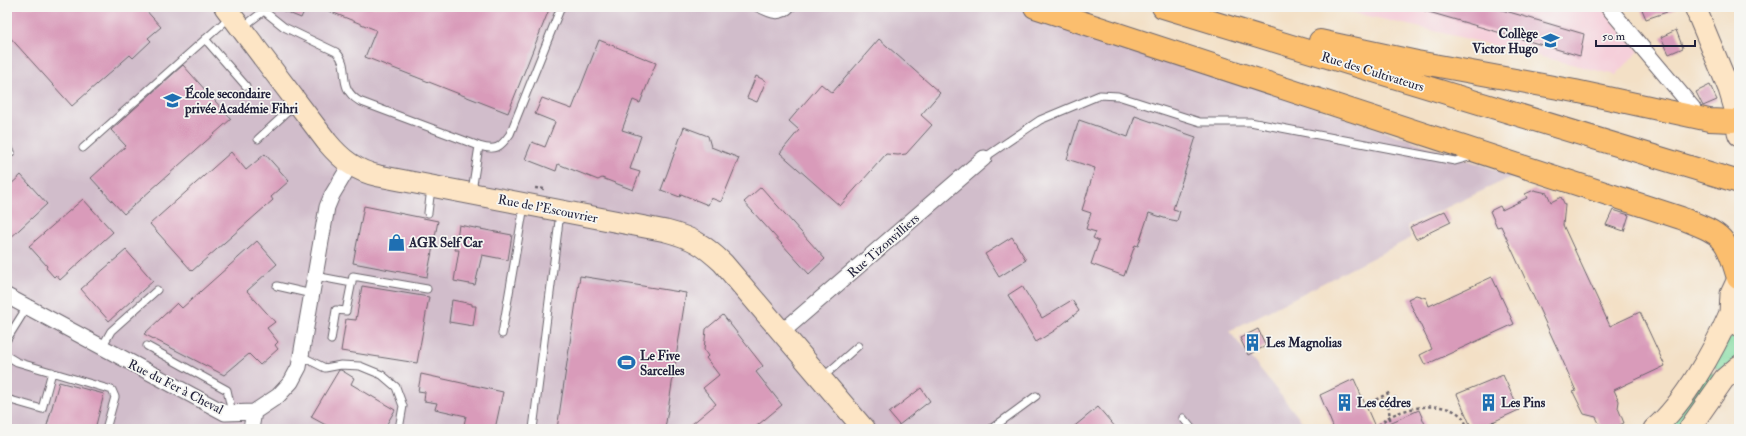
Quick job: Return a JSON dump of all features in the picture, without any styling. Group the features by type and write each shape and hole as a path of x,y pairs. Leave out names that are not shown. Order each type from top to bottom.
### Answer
{"main road":[{"path":"1035,7 1681,218 1708,229 1721,237 1731,254 1739,278"},
{"name":"Rue des Cultivateurs","path":"1162,7 1739,182"},
{"path":"1186,7 1355,49 1568,90 1709,120 1736,115"}],"street":[{"path":"1608,7 1693,108"},
{"path":"1695,7 1736,115"},
{"name":"Rue de l'Escouvrier","path":"232,17 326,142 350,165 366,173 666,231 697,241 723,263 864,429"},
{"name":"Rue Tizonvilliers","path":"782,332 984,158"},
{"path":"251,429 254,412 278,396 291,382 299,368 327,207 332,195 350,165"},
{"path":"1654,429 1672,410 1689,388 1721,333 1735,320 1731,294 1739,278"},
{"name":"Rue du Fer à Cheval","path":"7,296 225,413 254,412"},
{"path":"1689,429 1724,379 1739,366"}],"lane":[{"path":"82,148 205,38 232,17 266,9 284,27 336,52 342,58 346,89 350,96 359,101 478,146 490,149 501,146 510,134 561,7"},
{"path":"756,7 777,15 786,14 792,7"},
{"path":"205,38 246,86"},
{"path":"984,158 1040,120 1100,95 1118,96 1200,122 1250,122 1455,161 1484,153"},
{"path":"258,139 297,102"},
{"path":"471,194 478,146"},
{"path":"7,147 11,152 7,156"},
{"path":"428,213 431,186"},
{"path":"502,334 525,204"},
{"path":"533,429 560,210"},
{"path":"315,276 352,283"},
{"path":"331,340 336,310 346,311 353,276 427,290"},
{"path":"277,286 312,294"},
{"path":"102,347 111,331 158,290"},
{"path":"7,339 27,307"},
{"path":"147,346 226,390 232,413"},
{"path":"822,379 858,346"},
{"path":"7,356 17,362 112,390 115,397 106,429"},
{"path":"301,356 325,368 341,365 360,366 382,375 396,388 403,406 399,429"},
{"path":"7,400 42,409 52,372"},
{"path":"991,429 1036,396"},
{"path":"1183,418 1192,429"}],"path":[{"path":"1365,405 1391,392"},
{"path":"1391,426 1388,403 1396,397"},
{"path":"1374,429 1389,417 1418,407 1430,406 1449,409 1458,414 1463,418 1468,429"},
{"path":"1493,421 1496,429"}],"shaded area":[{"path":"7,7 1025,7 1514,176 1407,226 1411,238 1229,331 1308,429 7,429"},
{"name":"Collège Victor Hugo","path":"1328,7 1600,7 1639,51 1616,75"}],"green space":[{"path":"1731,334 1739,345 1739,358 1722,373 1713,366"},
{"path":"1709,372 1717,377 1687,417 1675,429 1667,429"}],"building":[{"path":"7,7 143,7 161,27 148,38 151,41 133,58 130,55 72,106 7,34"},
{"path":"274,7 306,7 301,18"},
{"path":"319,7 550,7 508,113 365,57 376,30"},
{"path":"1422,7 1492,7 1584,34 1580,56 1422,10"},
{"path":"1641,7 1675,7 1676,9 1646,19"},
{"path":"1676,30 1683,48 1669,54 1661,37"},
{"path":"879,39 940,93 921,115 932,125 906,154 886,154 840,206 780,153 799,130 789,121 821,84 832,93"},
{"path":"599,40 656,63 640,103 633,100 622,130 641,136 630,169 640,172 633,190 602,178 598,180 558,164 556,171 525,159 532,142 545,147 555,122 535,114 542,98 572,109"},
{"path":"183,65 231,119 124,214 91,178 126,146 111,130"},
{"path":"756,76 766,81 757,102 747,98"},
{"path":"1710,85 1717,100 1703,106 1696,92"},
{"path":"1135,116 1196,137 1173,209 1180,211 1177,221 1149,213 1138,246 1135,245 1124,276 1091,264 1099,241 1093,238 1096,232 1086,229 1091,213 1082,210 1095,168 1067,159 1079,120 1128,137"},
{"path":"684,127 708,136 711,147 739,158 721,202 711,198 708,205 681,194 680,197 661,190"},
{"path":"231,152 246,170 265,154 289,181 271,197 273,200 192,271 150,224"},
{"path":"21,175 47,204 7,241 7,188"},
{"path":"761,187 825,259 809,274 744,202"},
{"path":"1534,190 1547,193 1551,202 1561,197 1565,205 1563,225 1610,326 1640,312 1665,366 1614,390 1619,401 1618,408 1624,423 1611,429 1602,429 1596,417 1584,414 1573,392 1576,391 1558,350 1501,226 1497,227 1490,211 1500,206 1502,210 1527,198 1525,194"},
{"path":"83,199 113,232 60,280 56,275 54,277 46,268 47,266 29,246"},
{"name":"AGR Self Car","path":"364,206 438,221 427,277 353,263"},
{"path":"1613,210 1629,215 1624,231 1606,225"},
{"path":"1445,211 1451,222 1416,239 1410,227"},
{"path":"459,225 512,235 508,260 482,255 475,285 454,281 459,250 455,250"},
{"path":"1012,237 1026,260 999,277 985,254"},
{"path":"257,241 277,264 247,291 275,322 267,328 278,342 275,345 278,349 260,365 249,354 224,375 144,334 177,303 182,308"},
{"path":"126,250 153,281 109,321 81,289"},
{"path":"580,276 686,293 665,429 557,429"},
{"path":"1492,277 1514,324 1425,365 1420,355 1432,349 1408,299 1416,295 1426,298 1429,306"},
{"path":"362,286 429,297 417,363 341,351 346,319 356,320"},
{"path":"1022,286 1042,318 1072,300 1079,311 1054,331 1036,342 1008,295"},
{"path":"452,300 476,306 473,326 449,322"},
{"path":"723,315 763,366 756,372 782,405 753,429 686,429 716,404 703,388 719,375 706,358 708,356 704,350 706,329"},
{"name":"Les Magnolias","path":"1258,329 1266,346 1248,355 1240,338"},
{"path":"339,370 354,378 351,384 395,410 384,429 333,429 311,417"},
{"path":"421,374 503,392 495,429 463,429 466,416 435,409 437,403 424,401 425,392 418,391"},
{"name":"Les Pins","path":"1503,375 1519,410 1477,429 1472,429 1457,394"},
{"name":"Les cédres","path":"1354,379 1376,429 1334,429 1320,395"},
{"path":"59,382 104,394 95,429 46,429"},
{"path":"921,388 930,401 899,425 889,413"},
{"path":"1098,407 1117,429 1071,429"},
{"path":"1419,410 1427,429 1376,429"}],"place":[{"name":"Collège Victor Hugo","path":"1551,40"},
{"name":"École secondaire privée Académie Fihri","path":"172,100"},
{"name":"AGR Self Car","path":"396,242"},
{"name":"Les Magnolias","path":"1253,342"},
{"name":"Le Five Sarcelles","path":"627,362"},
{"name":"Les cédres","path":"1344,402"},
{"name":"Les Pins","path":"1488,402"}]}
